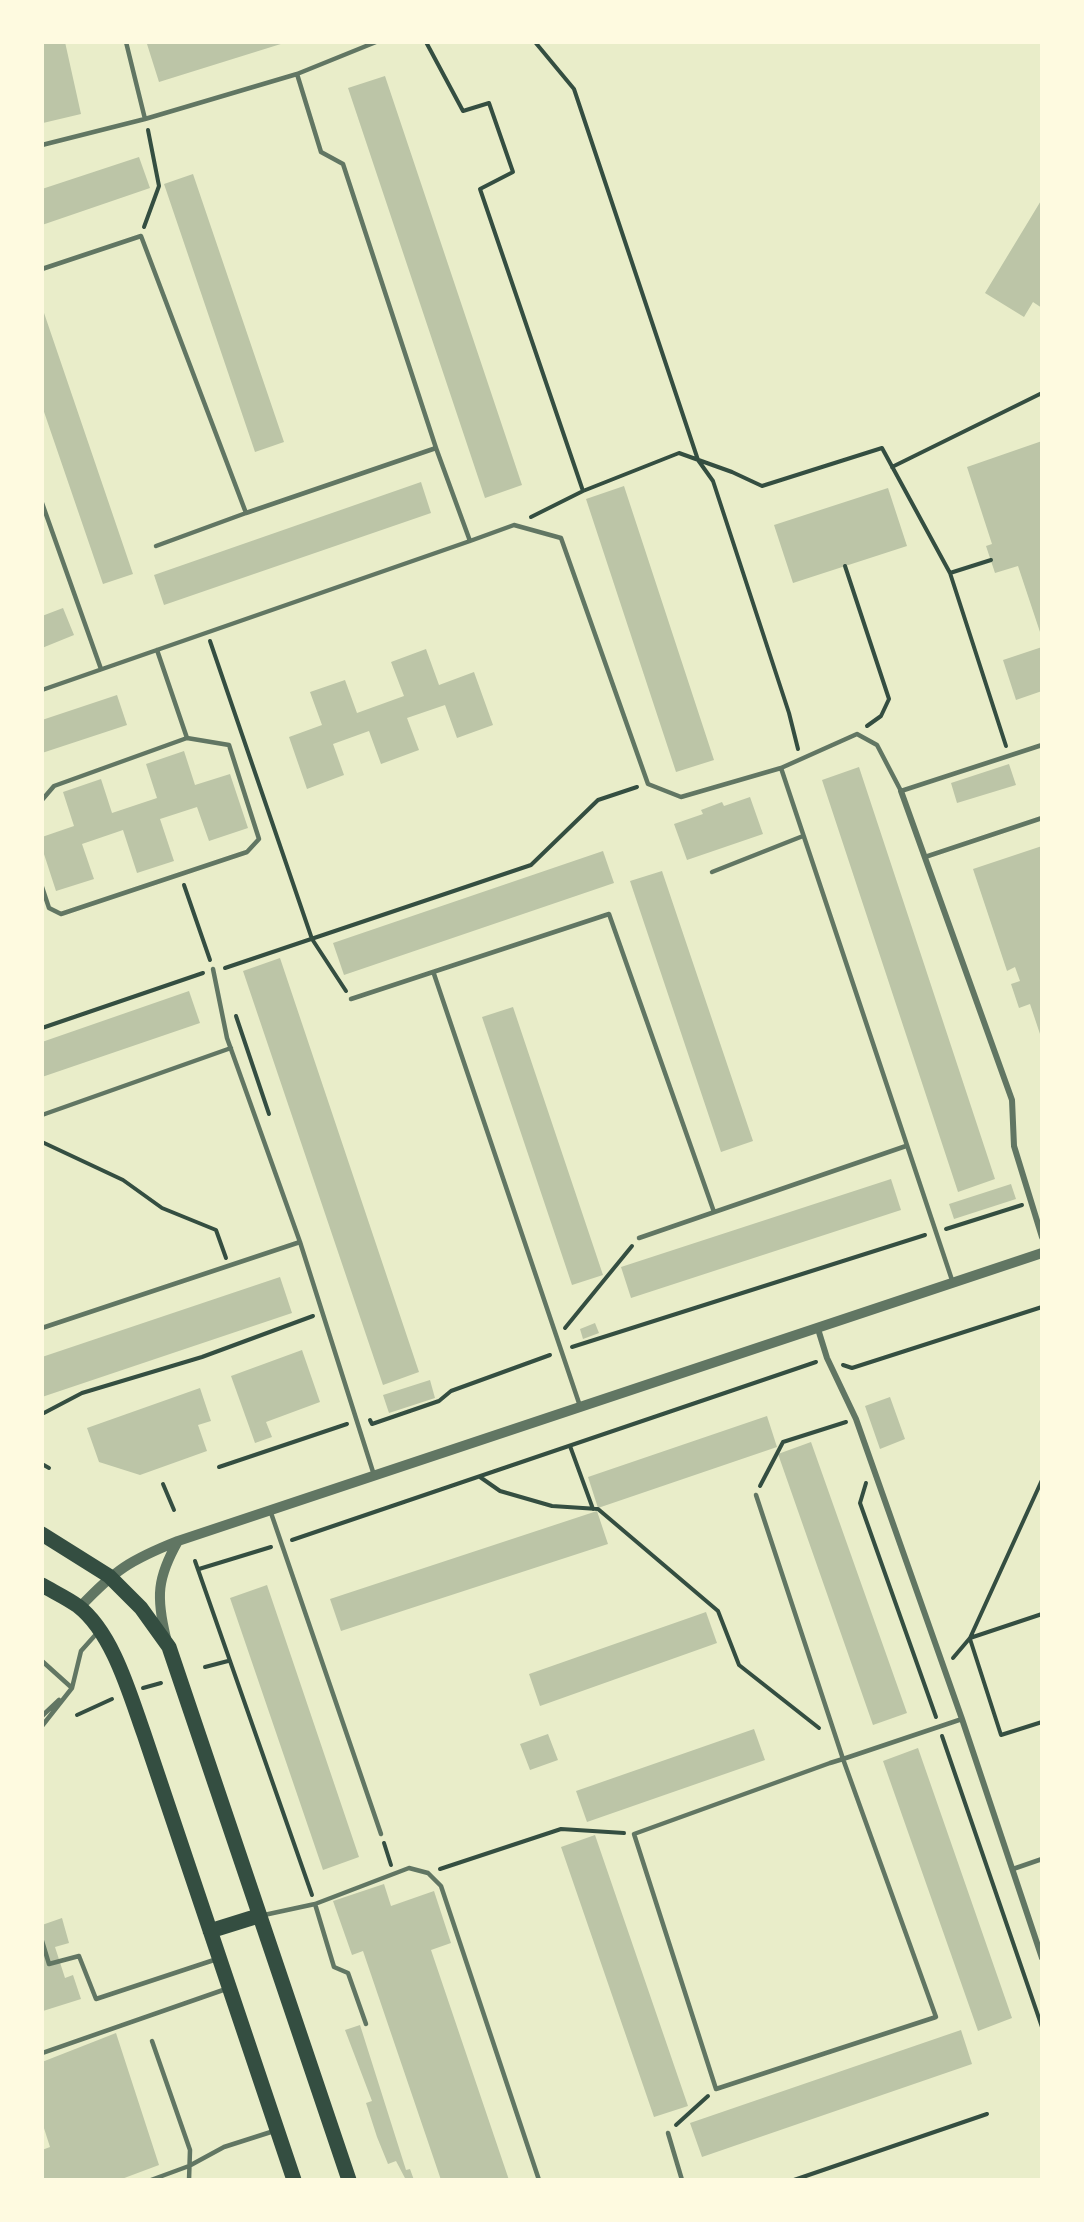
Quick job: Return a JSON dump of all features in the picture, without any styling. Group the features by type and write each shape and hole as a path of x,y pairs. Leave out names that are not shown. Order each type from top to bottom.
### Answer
{"main road":[{"path":"42,1534 109,1576 141,1608 169,1647 349,2180"},
{"path":"42,1585 80,1607 100,1630 117,1662 144,1734 294,2180"},
{"path":"210,1931 258,1916"}],"street":[{"path":"901,791 1012,1100 1014,1146 1042,1236"},
{"path":"80,1607 109,1576 144,1554 178,1541 1042,1253"},
{"path":"818,1329 827,1358 856,1419 962,1719 1042,1958"},
{"path":"169,1647 160,1613 158,1589 165,1564 178,1541"}],"lane":[{"path":"126,42 146,119"},
{"path":"42,145 146,119 297,74 376,42"},
{"path":"297,74 321,152 343,164 436,448 470,541"},
{"path":"42,269 141,236 246,513"},
{"path":"156,546 436,448"},
{"path":"42,503 101,669"},
{"path":"42,690 514,525 561,538 648,784 681,797 781,768 857,734 877,745 901,791 1042,745"},
{"path":"157,650 187,738"},
{"path":"42,800 54,786 187,738 229,746 260,839 247,852 60,914 49,908 42,887"},
{"path":"781,768 953,1284"},
{"path":"925,857 1042,818"},
{"path":"712,873 803,836"},
{"path":"351,999 434,974 609,914 714,1212"},
{"path":"213,969 231,1048 300,1242 374,1476"},
{"path":"434,974 580,1408"},
{"path":"42,1114 231,1048"},
{"path":"639,1238 906,1146"},
{"path":"42,1328 300,1242"},
{"path":"756,1495 843,1759 936,2017 716,2090 634,1834 843,1759 962,1719"},
{"path":"270,1510 381,1834"},
{"path":"42,1726 72,1688 81,1651 100,1630"},
{"path":"42,1661 72,1688"},
{"path":"42,1716 72,1688"},
{"path":"1013,1869 1042,1859"},
{"path":"258,1916 315,1904 410,1868 428,1873 441,1886 539,2180"},
{"path":"315,1904 334,1967 348,1973 366,2024"},
{"path":"42,1941 49,1964 79,1956 96,1999 220,1958"},
{"path":"42,2053 230,1988"},
{"path":"152,2041 190,2150 189,2180"},
{"path":"152,2180 189,2166 224,2147 277,2130"},
{"path":"668,2133 682,2180"}],"path":[{"path":"426,42 463,111 489,104 513,172 480,189 583,491"},
{"path":"535,42 574,89 698,460 713,481 789,713 800,759"},
{"path":"141,236 159,186 146,119"},
{"path":"892,467 1042,393"},
{"path":"514,525 583,491 679,453 762,486 882,448 950,573 1009,756"},
{"path":"950,573 991,560"},
{"path":"845,566 889,699 881,716 857,734"},
{"path":"207,632 312,939 351,999"},
{"path":"42,1028 213,969 221,970 531,865 598,800 648,784"},
{"path":"180,874 208,956"},
{"path":"236,1015 270,1116"},
{"path":"42,1142 123,1180 162,1208 216,1230 229,1267"},
{"path":"219,1467 356,1421 372,1424 439,1401 451,1391 561,1351 1031,1202"},
{"path":"557,1338 639,1238"},
{"path":"199,1569 281,1544 827,1358 852,1368 1042,1307"},
{"path":"42,1414 82,1393 202,1358 322,1312"},
{"path":"368,1413 372,1424"},
{"path":"756,1495 783,1442 856,1419"},
{"path":"570,1446 592,1509"},
{"path":"42,1464 49,1468"},
{"path":"872,1464 861,1503 1042,2027"},
{"path":"479,1476 500,1491 552,1506 598,1509 718,1611 739,1665 819,1725 822,1735"},
{"path":"944,1668 970,1638 1042,1480"},
{"path":"164,1484 174,1510"},
{"path":"195,1561 228,1661 315,1904"},
{"path":"970,1638 1042,1614"},
{"path":"970,1638 1001,1735 1042,1722"},
{"path":"206,1667 228,1661"},
{"path":"143,1689 160,1683"},
{"path":"77,1714 112,1700"},
{"path":"428,1873 561,1829 634,1834"},
{"path":"381,1834 394,1874"},
{"path":"668,2133 716,2090"},
{"path":"794,2180 987,2114"}],"building":[{"path":"42,42 65,42 81,114 43,123"},
{"path":"153,42 284,43 159,82 147,44"},
{"path":"385,76 522,485 485,498 348,88"},
{"path":"139,157 150,188 42,225 42,189"},
{"path":"193,174 284,442 255,452 164,184"},
{"path":"1042,199 1042,308 1033,302 1024,317 985,293"},
{"path":"42,307 133,574 103,584 42,406"},
{"path":"1042,441 1042,638 1018,566 995,573 986,546 992,544 967,467"},
{"path":"421,482 431,513 164,605 154,575"},
{"path":"624,486 714,760 676,772 586,499"},
{"path":"888,488 907,546 793,583 774,525"},
{"path":"63,608 74,635 42,648 42,616"},
{"path":"1042,647 1042,691 1016,700 1003,660"},
{"path":"426,649 439,685 474,672 493,725 457,738 445,705 407,718 419,750 381,764 369,731 333,744 344,775 307,789 289,737 322,725 310,692 345,680 357,713 404,696 391,662"},
{"path":"117,695 127,725 42,753 42,720"},
{"path":"184,751 195,785 230,774 248,828 209,841 197,807 160,819 174,861 137,873 123,830 82,844 94,879 56,891 42,848 42,837 74,826 63,792 101,779 112,813 157,798 146,764"},
{"path":"1009,764 1016,785 957,803 951,783"},
{"path":"859,767 995,1179 958,1192 822,780"},
{"path":"750,797 763,834 687,860 674,824 703,814 701,810 722,802 724,806"},
{"path":"1042,846 1042,1040 1030,1004 1019,1008 1011,984 1020,981 1015,967 1007,971 973,869"},
{"path":"603,851 614,883 344,975 333,943"},
{"path":"662,871 753,1141 721,1152 630,881"},
{"path":"280,958 419,1372 383,1385 243,971"},
{"path":"189,991 200,1023 42,1077 42,1042"},
{"path":"513,1007 603,1275 572,1285 482,1017"},
{"path":"891,1179 901,1210 631,1298 621,1267"},
{"path":"1011,1184 1016,1199 954,1219 949,1204"},
{"path":"280,1277 292,1313 42,1397 42,1357"},
{"path":"595,1323 599,1333 583,1339 580,1329"},
{"path":"302,1350 320,1402 266,1422 272,1437 255,1443 231,1376"},
{"path":"430,1380 435,1398 389,1413 383,1395"},
{"path":"200,1388 211,1421 198,1425 207,1451 140,1475 99,1462 87,1428"},
{"path":"890,1397 905,1439 880,1449 865,1406"},
{"path":"767,1416 777,1447 598,1508 588,1477"},
{"path":"811,1442 907,1713 873,1725 778,1454"},
{"path":"597,1511 608,1544 341,1631 330,1599"},
{"path":"267,1585 359,1857 323,1870 230,1598"},
{"path":"706,1612 717,1643 540,1706 529,1674"},
{"path":"754,1729 765,1760 587,1822 576,1791"},
{"path":"548,1734 558,1760 530,1770 520,1744"},
{"path":"918,1748 1012,2018 978,2031 883,1761"},
{"path":"595,1835 688,2106 654,2117 561,1847"},
{"path":"384,1884 391,1906 434,1891 451,1943 431,1950 509,2180 441,2180 363,1951 352,1955 333,1901"},
{"path":"62,1918 69,1943 55,1947 65,1978 73,1975 81,1999 43,2011 42,1925"},
{"path":"360,2025 406,2170 410,2169 414,2180 406,2180 396,2161 388,2164 377,2137 366,2103 372,2101 345,2030"},
{"path":"961,2030 972,2064 702,2157 690,2123"},
{"path":"116,2033 159,2165 119,2180 42,2180 42,2150 50,2147 42,2122 42,2062"}]}
